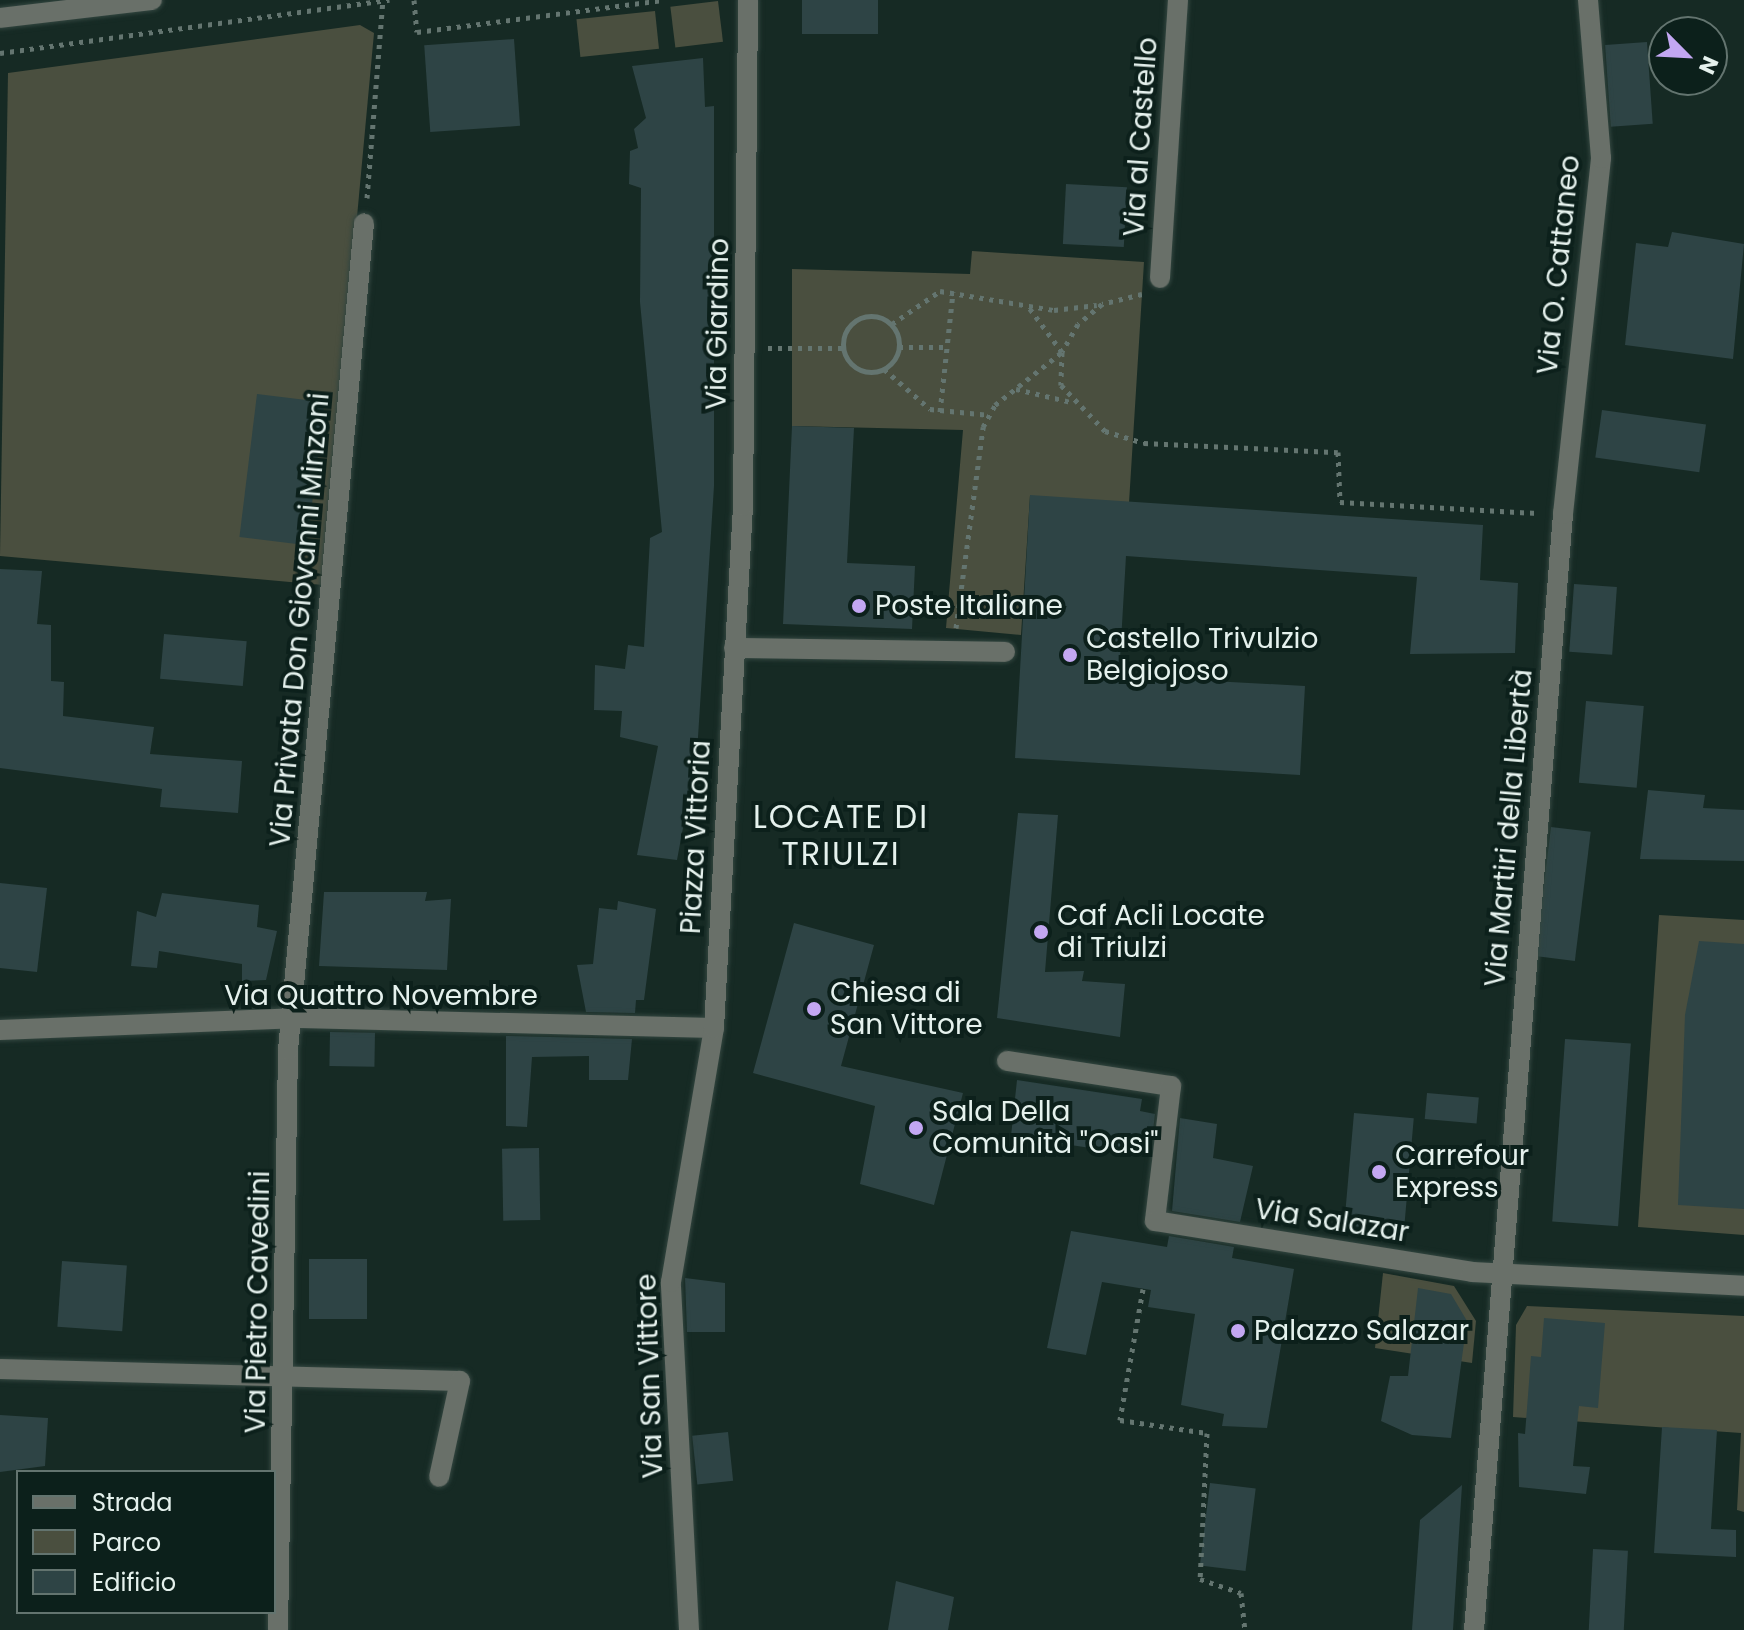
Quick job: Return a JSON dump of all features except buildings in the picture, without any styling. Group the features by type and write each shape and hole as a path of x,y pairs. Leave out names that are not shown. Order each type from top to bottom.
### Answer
{"street":[{"path":"0,18 152,0"},
{"name":"Via Giardino","path":"734,648 746,347 748,0"},
{"name":"Via al Castello","path":"1160,278 1178,0"},
{"name":"Via O. Cattaneo","path":"1574,392 1601,158 1588,0"},
{"name":"Via Privata Don Giovanni Minzoni","path":"291,1022 364,223"},
{"name":"Via Martiri della Libertà","path":"1474,1630 1500,1269 1574,392"},
{"path":"734,648 1005,652"},
{"name":"Piazza Vittoria","path":"714,1028 734,648"},
{"name":"Via Quattro Novembre","path":"0,1030 291,1022 714,1028"},
{"name":"Via Pietro Cavedini","path":"278,1630 288,1372 291,1022"},
{"name":"Via San Vittore","path":"689,1630 671,1282 714,1028"},
{"name":"Via Salazar","path":"1007,1061 1171,1086 1155,1221 1472,1272 1500,1269 1744,1286"},
{"path":"0,1369 288,1372 460,1381 439,1477"}],"path":[{"path":"364,223 383,0"},
{"path":"0,53 389,0"},
{"path":"414,0 417,32 663,0"},
{"path":"843,348 858,318 892,324 929,293 953,292 1028,306 1102,304 1153,294 1160,278"},
{"path":"940,412 953,292"},
{"path":"953,649 975,455 990,415 1015,389 1062,352 1078,324 1102,304"},
{"path":"1028,306 1062,352 1061,385 1072,402"},
{"path":"892,324 899,347"},
{"path":"746,347 843,348"},
{"path":"899,347 947,347"},
{"path":"884,369 899,347"},
{"path":"843,348 860,370 884,369 940,412 990,415"},
{"path":"1015,389 1049,391 1072,402 1105,431 1144,443 1338,452 1340,502 1563,514"},
{"path":"1143,1289 1120,1420 1207,1433 1200,1579 1241,1593 1245,1630"}],"green space":[{"path":"718,1 723,42 675,48 670,7"},
{"path":"655,11 659,49 580,57 576,19"},
{"path":"360,25 374,33 323,585 0,556 8,73"},
{"path":"972,251 1144,262 1129,503 1030,496 1021,635 946,628 963,430 792,426 792,269 970,274"},
{"path":"1659,915 1744,920 1744,1235 1638,1227"},
{"path":"1383,1273 1454,1286 1476,1321 1472,1363 1375,1348"},
{"path":"1527,1306 1744,1316 1744,1512 1737,1510 1741,1433 1513,1417 1516,1325"}],"place":[{"name":"Poste Italiane","path":"859,606"},
{"name":"Castello Trivulzio Belgiojoso","path":"1070,655"},
{"name":"Caf Acli Locate di Triulzi","path":"1041,932"},
{"name":"Chiesa di San Vittore","path":"814,1009"},
{"name":"Sala Della Comunità \"Oasi\"","path":"916,1128"},
{"name":"Carrefour Express","path":"1379,1172"},
{"name":"Palazzo Salazar","path":"1238,1331"}],"district":[{"name":"LOCATE DI TRIULZI","path":"841,836"}]}
